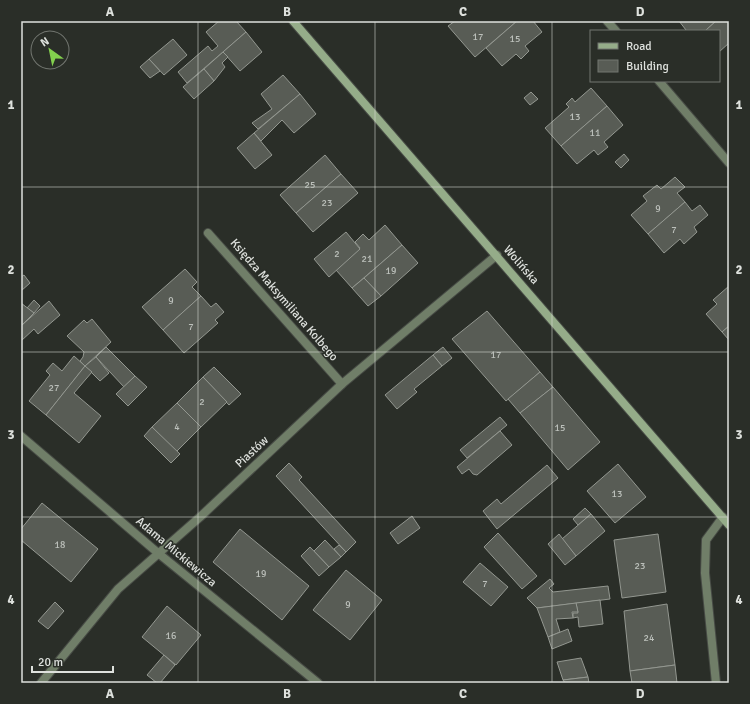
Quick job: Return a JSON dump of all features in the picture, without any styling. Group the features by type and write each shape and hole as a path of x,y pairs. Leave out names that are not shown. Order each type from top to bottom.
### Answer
{"street":[{"name":"Wolińska","path":"293,21 729,525"},
{"path":"607,21 615,30"},
{"path":"660,82 729,163"},
{"name":"Księdza Maksymiliana Kolbego","path":"208,233 342,384"},
{"name":"Piastów","path":"41,683 118,589 200,517 342,384 497,255"},
{"name":"Adama Mickiewicza","path":"21,436 158,553 318,683"},
{"path":"716,683 705,573 706,540 722,517"}],"building":[{"path":"219,21 236,21 246,32 187,83 178,72 208,46 212,51 218,46 206,32"},
{"path":"455,21 517,21 475,57 448,26"},
{"path":"517,21 533,21 542,32 525,46 529,51 521,59 516,54 502,66 486,48"},
{"path":"679,21 716,21 706,30 686,30"},
{"path":"716,21 729,21 729,43 720,51 720,30 706,30"},
{"path":"246,32 262,52 240,71 223,52"},
{"path":"173,39 187,55 164,75 149,59"},
{"path":"223,52 228,57 222,63 225,67 214,81 204,69"},
{"path":"149,59 160,71 150,78 140,67"},
{"path":"204,69 214,81 194,99 183,87"},
{"path":"283,75 300,94 258,129 252,123 272,109 261,94"},
{"path":"591,88 607,106 561,146 545,128 569,107 566,104 572,98 575,102"},
{"path":"531,92 538,99 530,105 524,98"},
{"path":"300,94 316,114 294,133 282,120 261,141 254,133"},
{"path":"607,106 623,125 604,142 608,147 598,155 594,150 577,164 561,146"},
{"path":"254,133 272,155 255,169 237,148"},
{"path":"624,154 629,160 621,168 615,162"},
{"path":"325,155 341,174 296,213 280,195"},
{"path":"341,174 358,193 313,232 296,213"},
{"path":"675,177 685,187 677,193 685,202 648,234 631,215 647,201 643,196 657,185 661,189"},
{"path":"685,202 692,211 700,205 708,215 694,227 697,232 684,244 680,239 664,253 648,234"},
{"path":"385,225 402,245 352,288 336,270 360,248 355,242 363,234 369,240"},
{"path":"346,232 360,249 329,277 314,259"},
{"path":"402,245 418,263 381,296 364,278"},
{"path":"185,269 197,282 192,287 201,296 163,330 142,307"},
{"path":"24,275 30,283 21,291 21,277"},
{"path":"364,278 381,296 368,306 352,288"},
{"path":"729,286 729,326 722,332 706,314 717,304 713,300"},
{"path":"201,296 211,307 216,303 224,312 215,320 218,323 184,353 163,330"},
{"path":"34,300 40,306 34,313 27,308"},
{"path":"49,301 60,315 38,334 34,329 21,341 21,326"},
{"path":"21,303 34,313 21,326"},
{"path":"487,311 540,372 506,401 452,339"},
{"path":"92,319 111,342 85,366 80,361 84,352 67,336 84,320 87,323"},
{"path":"729,326 729,340 722,332"},
{"path":"106,347 135,376 124,387 96,357"},
{"path":"443,347 452,358 442,366 433,355"},
{"path":"433,355 442,366 414,389 417,392 397,409 385,395"},
{"path":"74,356 85,366 46,415 29,401 50,375 46,371 53,363 62,371"},
{"path":"96,357 109,373 100,381 85,366"},
{"path":"85,366 92,372 74,393 101,416 79,443 46,415"},
{"path":"214,367 241,394 229,405 203,377"},
{"path":"540,372 553,387 520,413 508,399"},
{"path":"135,376 147,387 128,406 116,394"},
{"path":"203,377 227,402 201,427 177,403"},
{"path":"553,387 600,442 568,470 520,413"},
{"path":"177,403 201,427 176,452 152,427"},
{"path":"500,417 507,425 467,458 460,450"},
{"path":"152,427 180,454 171,463 144,436"},
{"path":"500,431 512,445 477,475 473,474 469,469 462,474 457,467"},
{"path":"289,463 302,477 299,480 356,542 346,552 276,476"},
{"path":"618,464 646,497 615,523 587,491"},
{"path":"547,465 558,478 497,529 483,511 497,499 501,504"},
{"path":"42,503 98,549 71,582 21,540 21,529"},
{"path":"585,508 591,514 578,525 573,519"},
{"path":"591,514 605,531 576,556 562,539"},
{"path":"412,516 420,528 398,544 390,533"},
{"path":"240,529 309,586 282,620 213,562"},
{"path":"498,533 537,576 522,589 484,547"},
{"path":"559,534 576,556 565,565 548,544"},
{"path":"658,534 666,592 622,598 614,540"},
{"path":"325,540 341,557 329,567 314,551"},
{"path":"339,545 346,552 341,557 334,549"},
{"path":"310,547 329,567 319,576 301,556"},
{"path":"480,563 508,587 491,606 463,582"},
{"path":"346,570 382,600 350,640 313,610"},
{"path":"550,579 554,584 549,588 553,592 608,586 610,599 537,608 527,598"},
{"path":"600,600 603,624 579,627 578,617 573,618 573,613 578,613 576,603"},
{"path":"55,602 64,611 48,629 38,621"},
{"path":"576,603 578,612 572,612 573,618 556,619 560,632 548,637 537,608"},
{"path":"667,604 675,665 630,671 624,611"},
{"path":"167,606 201,635 176,665 142,637"},
{"path":"568,629 572,641 552,649 548,637"},
{"path":"164,655 175,665 160,683 157,683 147,675"},
{"path":"581,658 588,677 563,680 557,662"},
{"path":"675,665 677,683 632,683 630,671"},
{"path":"588,677 589,683 565,683 563,680"}]}
